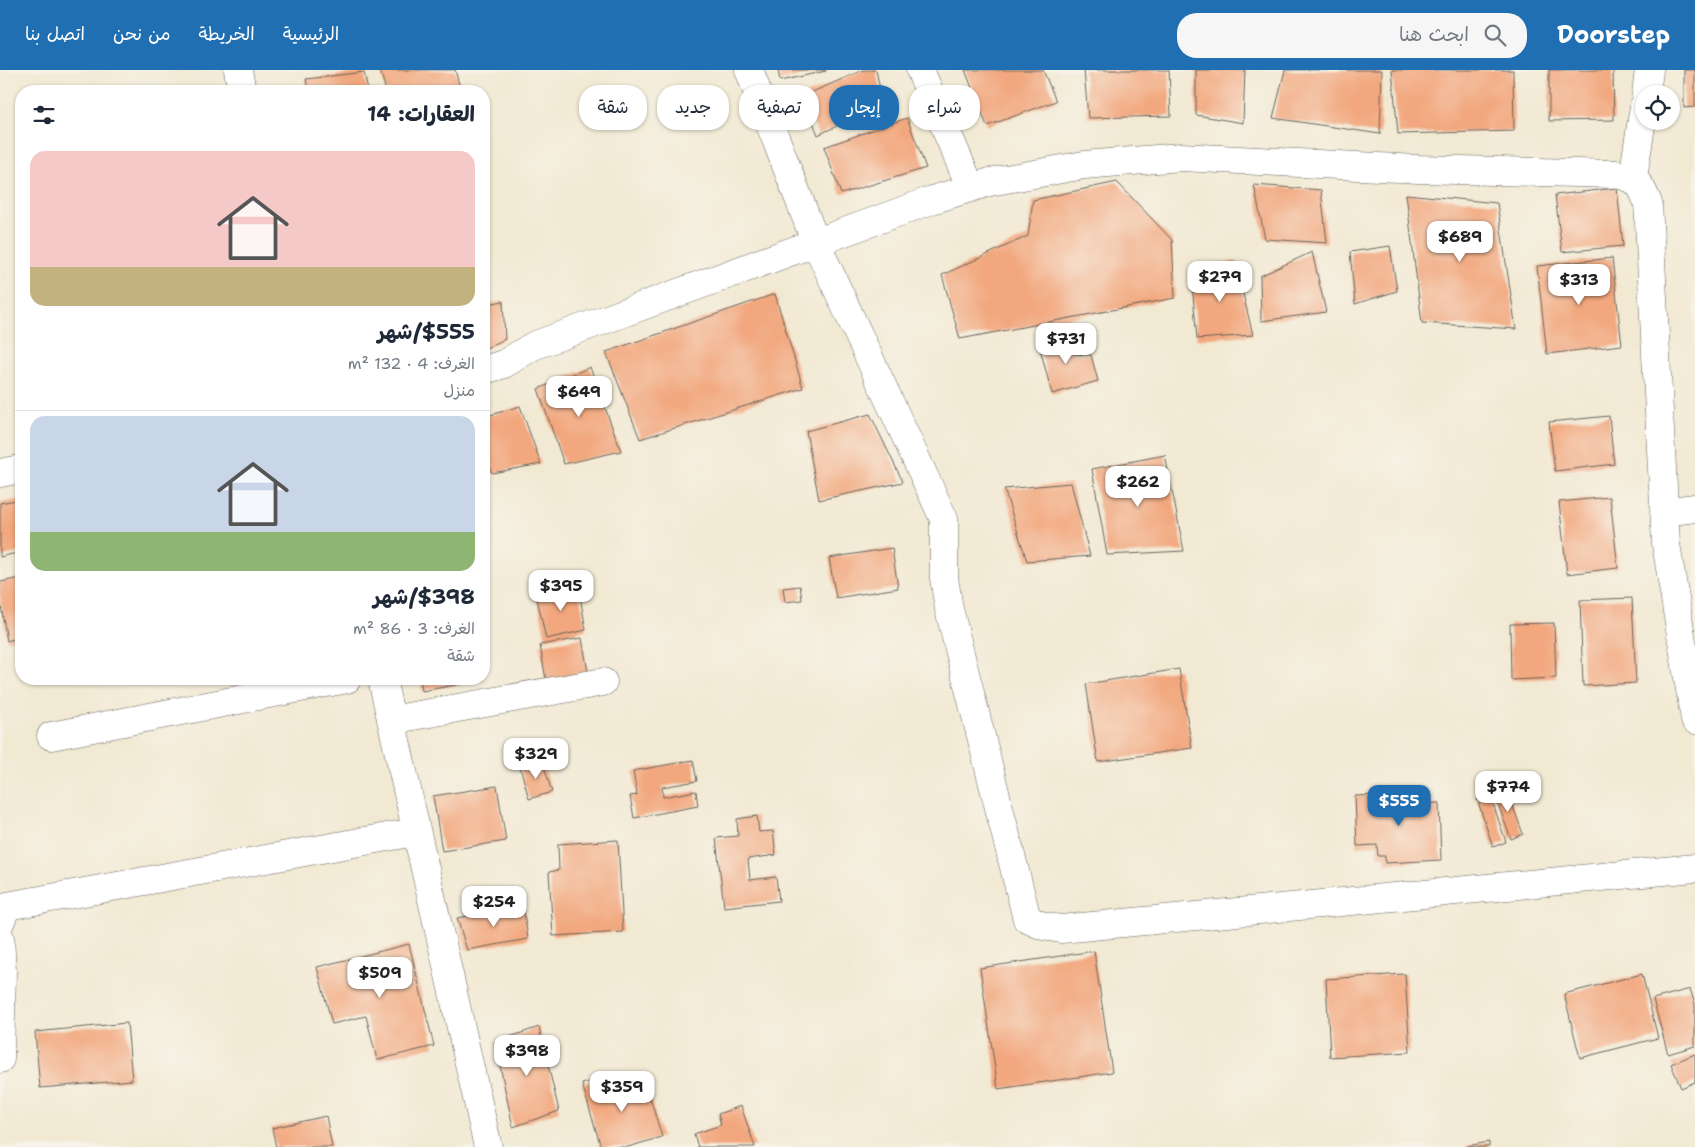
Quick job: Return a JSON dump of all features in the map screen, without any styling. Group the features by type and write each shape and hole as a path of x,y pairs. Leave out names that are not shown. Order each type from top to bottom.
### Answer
{"street":[{"path":"238,70 241,85"},
{"path":"749,70 816,243 944,519 944,578 949,609 1027,919 1043,926 1061,929 1695,868"},
{"path":"920,70 971,188"},
{"path":"1647,85 1649,70"},
{"path":"1633,178 1640,130"},
{"path":"490,368 504,364 533,346 971,188 990,182 1084,165 1181,157 1418,169 1616,174 1633,178 1642,188 1648,203 1666,544 1695,720"},
{"path":"0,473 15,470"},
{"path":"1664,512 1695,508"},
{"path":"391,720 603,682"},
{"path":"51,736 316,685"},
{"path":"383,685 488,1147"},
{"path":"0,923 7,906 416,832"},
{"path":"0,938 2,970 0,1059"}],"building":[{"path":"380,70 455,70 459,85 384,85"},
{"path":"778,70 826,70 826,71 780,81"},
{"path":"863,70 876,70 879,85 829,85 829,130 818,135 816,130 819,130 819,89"},
{"path":"965,70 1043,70 1056,101 987,126 980,108 980,85 971,85"},
{"path":"1084,70 1169,70 1171,116 1088,118"},
{"path":"1196,70 1245,70 1243,123 1196,115"},
{"path":"1285,70 1382,70 1380,134 1273,118"},
{"path":"1392,70 1513,70 1514,131 1398,134"},
{"path":"1549,70 1613,70 1614,120 1549,121"},
{"path":"1684,70 1695,70 1695,107 1684,108"},
{"path":"364,72 367,85 307,85 306,79"},
{"path":"907,118 909,130 912,130 926,168 841,194 824,147 873,130 899,130 899,121"},
{"path":"1117,182 1172,240 1175,298 960,339 942,275 1028,236 1033,200"},
{"path":"1254,185 1321,190 1327,243 1265,239"},
{"path":"1617,188 1623,246 1562,252 1555,195"},
{"path":"1406,194 1497,203 1516,329 1422,323"},
{"path":"1390,246 1397,291 1355,304 1350,252"},
{"path":"1312,252 1326,312 1261,321 1260,276"},
{"path":"1612,258 1622,345 1547,354 1537,266"},
{"path":"1235,261 1253,335 1197,339 1191,273"},
{"path":"775,294 803,388 640,439 606,352"},
{"path":"503,301 505,339 490,346 490,304"},
{"path":"1068,336 1074,354 1091,355 1098,381 1052,394 1038,341"},
{"path":"590,367 621,451 564,464 538,389"},
{"path":"520,406 541,464 492,473 490,468 490,415"},
{"path":"870,414 903,482 819,500 806,431"},
{"path":"1609,416 1614,464 1555,471 1549,422"},
{"path":"1165,455 1184,551 1107,555 1092,469"},
{"path":"1071,483 1090,556 1027,561 1004,489"},
{"path":"1610,497 1618,568 1567,574 1559,502"},
{"path":"15,500 15,553 0,557 0,503"},
{"path":"892,548 898,588 836,598 829,558"},
{"path":"15,579 15,639 7,641 0,600 0,582"},
{"path":"578,585 586,630 546,639 536,594"},
{"path":"800,586 802,600 785,602 783,588"},
{"path":"1632,598 1636,683 1583,686 1580,600"},
{"path":"1554,623 1556,678 1511,680 1510,624"},
{"path":"582,638 588,672 546,680 540,645"},
{"path":"1179,669 1192,748 1098,762 1086,684"},
{"path":"421,685 456,685 422,691"},
{"path":"542,760 552,792 529,799 520,767"},
{"path":"693,760 697,781 662,787 663,797 696,791 698,806 634,818 630,796 637,795 633,771"},
{"path":"497,786 506,841 442,851 433,796"},
{"path":"1506,787 1523,834 1511,839 1493,791"},
{"path":"1419,793 1419,804 1439,803 1441,860 1385,863 1385,856 1378,856 1377,845 1357,846 1355,796"},
{"path":"1490,795 1506,842 1493,847 1477,799"},
{"path":"757,816 759,832 773,831 776,855 748,859 750,880 776,877 779,901 724,907 716,838 738,836 737,819"},
{"path":"618,840 623,932 553,936 549,872 559,870 558,844"},
{"path":"523,905 528,939 467,950 457,918"},
{"path":"409,944 434,1046 377,1060 366,1016 332,1024 317,967"},
{"path":"1094,951 1112,1072 998,1089 980,968"},
{"path":"1405,974 1410,1052 1330,1057 1326,979"},
{"path":"1642,974 1658,1038 1580,1058 1564,994"},
{"path":"1690,989 1695,1004 1695,1046 1668,1054 1653,999"},
{"path":"127,1023 132,1080 40,1088 35,1032"},
{"path":"539,1027 559,1111 513,1127 495,1042"},
{"path":"1695,1054 1695,1082 1681,1088 1671,1064"},
{"path":"610,1076 614,1090 645,1081 662,1137 628,1147 601,1147 582,1084"},
{"path":"741,1106 755,1147 698,1147 694,1134 721,1125 718,1114"},
{"path":"326,1116 332,1147 276,1147 272,1128"},
{"path":"1489,1142 1489,1147 1467,1147 1467,1146"}]}
